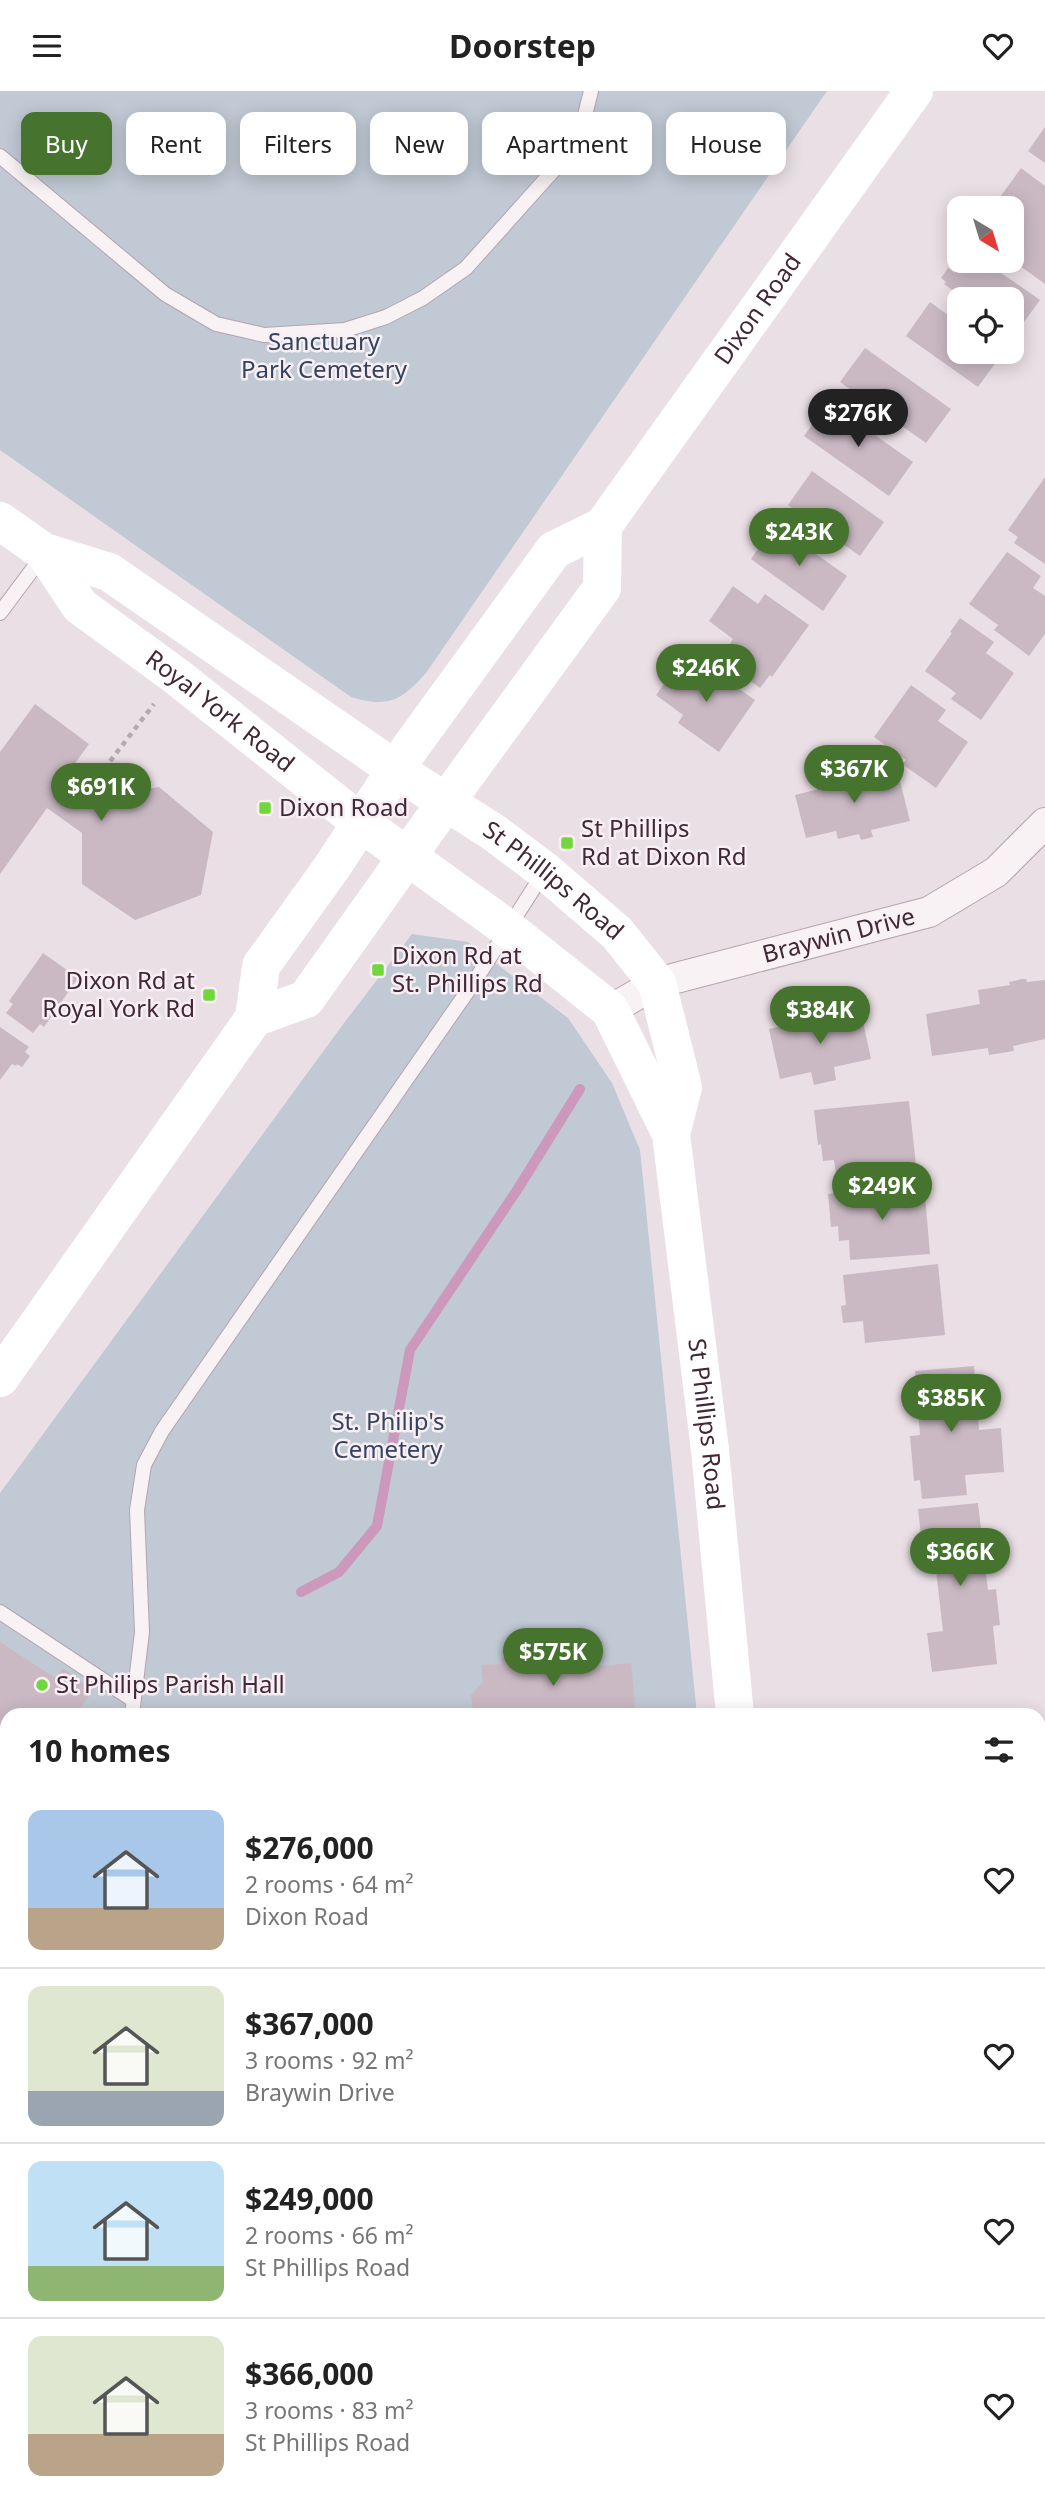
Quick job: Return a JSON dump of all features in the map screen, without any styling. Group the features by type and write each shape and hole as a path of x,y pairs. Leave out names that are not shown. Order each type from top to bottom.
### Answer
{"main road":[{"name":"Dixon Road","path":"0,1378 254,1018 261,965 428,722 554,550 603,526 914,91"},
{"name":"Royal York Road","path":"0,521 44,552 109,572 446,802"},
{"path":"254,1018 306,999 602,588 603,526"},
{"name":"Royal York Road","path":"44,552 80,606 176,676 361,823 408,857"},
{"name":"St Phillips Road","path":"446,802 493,832 545,871 617,933 657,983 683,1087 671,1135"},
{"name":"St Phillips Road","path":"408,857 507,928 610,1010 671,1135 710,1450 734,1708"}],"street":[{"name":"Braywin Drive","path":"610,1010 657,983 929,912 996,872 1045,823"}],"lane":[{"path":"0,156 165,294 216,324 264,335 345,330 386,317 423,298 466,268 578,143 591,91"},
{"path":"0,613 44,552"},
{"path":"0,1612 133,1708 142,1632 137,1510 144,1465 162,1431 474,982 545,871"}],"path":[{"path":"98,777 176,676"}],"green space":[{"name":"Sanctuary Park Cemetery","path":"0,91 827,91 786,151 786,112 666,112 666,175 769,175 426,673 409,690 393,700 375,702 351,697 0,450"},
{"name":"St. Philip's Cemetery","path":"412,934 468,942 568,1018 612,1083 640,1150 696,1708 0,1708 0,1493"}],"building":[{"path":"1045,127 1045,163 1028,151"},
{"path":"1021,168 1045,186 1045,284 1024,269 1024,196 1001,196"},
{"path":"947,269 947,273 1001,273 1021,287 948,287 941,278"},
{"path":"1024,289 1040,300 1024,322"},
{"path":"930,302 947,314 947,364 995,364 978,387 906,336"},
{"path":"865,348 951,409 926,443 840,382"},
{"path":"828,402 913,462 889,496 804,436"},
{"path":"812,471 884,522 860,556 788,505"},
{"path":"1045,477 1045,564 1014,543 1018,537 1008,530"},
{"path":"775,525 847,576 823,611 751,559"},
{"path":"1007,552 1041,576 1033,588 1045,596 1045,634 1029,656 994,630 998,625 969,604"},
{"path":"733,586 758,604 765,594 809,625 772,677 770,675 760,688 731,667 740,655 728,647 733,639 709,621"},
{"path":"960,618 994,642 986,653 1014,673 981,720 951,699 956,693 925,671"},
{"path":"681,660 707,678 712,670 755,700 719,752 678,723 683,715 656,695"},
{"path":"911,685 946,710 938,721 968,742 936,788 902,764 906,760 874,737"},
{"path":"35,704 89,744 65,777 95,799 159,787 213,832 201,895 135,920 82,884 82,833 47,808 0,874 0,752"},
{"path":"897,769 910,821 871,830 873,837 861,840 859,834 838,839 836,831 806,838 795,795 827,787 825,780 860,771 861,778"},
{"path":"43,953 78,978 44,1027 40,1024 33,1033 6,1013 13,1004 9,1001"},
{"path":"1022,979 1027,982 1045,980 1045,1039 1013,1046 1014,1051 989,1055 988,1048 932,1056 926,1014 980,1004 978,990 1010,985 1009,982"},
{"path":"860,1008 871,1059 834,1067 836,1080 814,1085 811,1072 780,1079 769,1029"},
{"path":"0,1027 29,1047 25,1052 30,1056 22,1067 12,1064 0,1080"},
{"path":"909,1101 917,1174 856,1180 837,1179 834,1160 823,1161 821,1144 818,1145 814,1110"},
{"path":"924,1184 930,1254 850,1260 849,1240 839,1241 838,1226 831,1227 828,1194"},
{"path":"938,1264 945,1335 865,1343 863,1321 843,1323 841,1306 846,1305 843,1275"},
{"path":"974,1366 979,1430 1001,1428 1004,1472 965,1475 967,1495 922,1499 920,1480 914,1481 910,1436 920,1435 915,1371"},
{"path":"978,1503 988,1590 996,1589 1000,1625 993,1626 997,1664 932,1672 927,1633 943,1631 934,1553 923,1554 918,1509"},
{"name":"St Philips Parish Hall","path":"0,1642 55,1678 63,1668 93,1691 80,1708 0,1708"},
{"path":"559,1653 561,1670 631,1663 635,1708 472,1708 471,1695 483,1682 481,1665 502,1664 501,1658"}],"waterway":[{"path":"301,1592 339,1572 377,1526 410,1350 519,1187 580,1089"}],"place":[{"name":"Dixon Road","path":"265,808"},
{"name":"St Phillips Rd at Dixon Rd","path":"567,843"},
{"name":"Dixon Rd at St. Phillips Rd","path":"378,970"},
{"name":"Dixon Rd at Royal York Rd","path":"209,995"},
{"name":"St Philips Parish Hall","path":"42,1685"}]}
